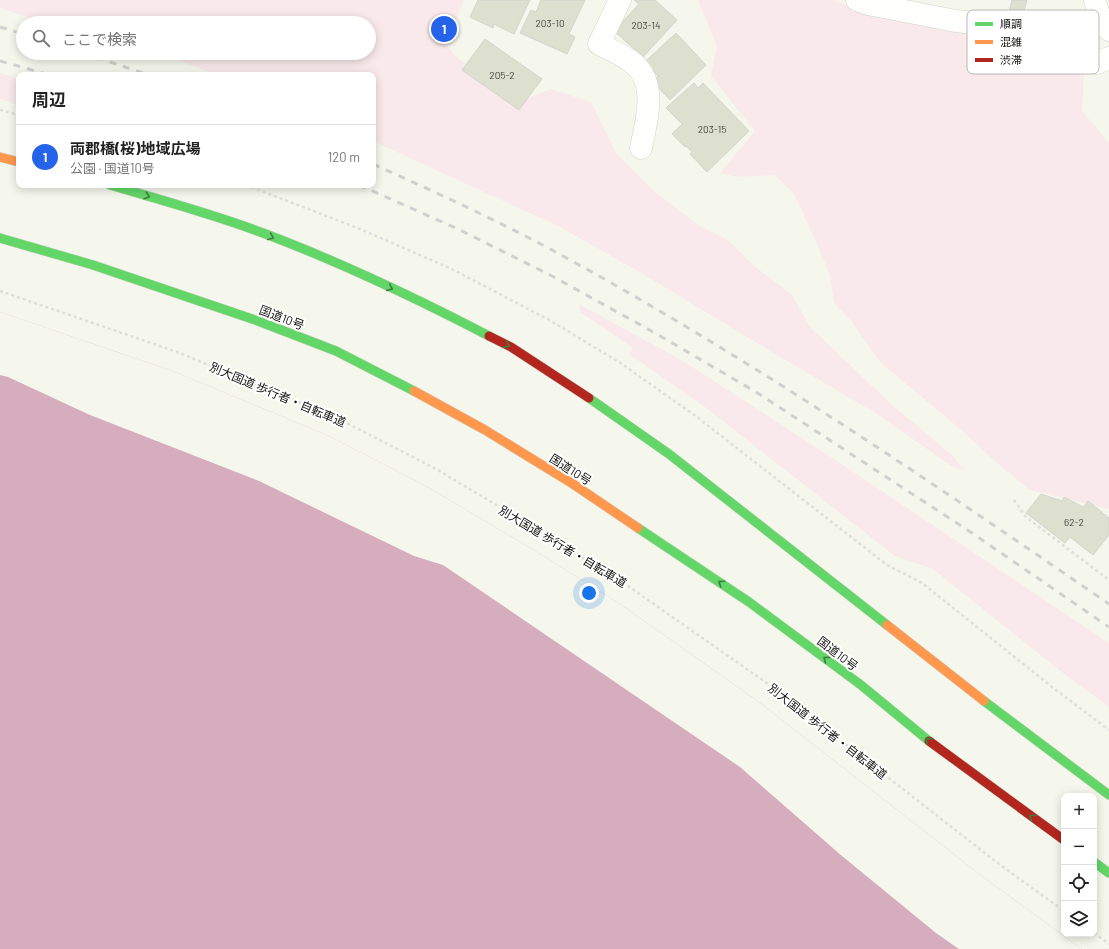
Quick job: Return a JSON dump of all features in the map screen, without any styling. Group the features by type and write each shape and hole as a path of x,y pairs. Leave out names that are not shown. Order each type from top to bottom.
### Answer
{"highway":[{"path":"0,157 16,161"},
{"path":"120,188 189,208 263,233 425,303 511,347 582,393 669,454 1024,732 1109,795"},
{"name":"国道10号","path":"0,238 93,265 258,321 336,351 409,388 485,430 579,488 749,602 861,685 941,751 1061,838"},
{"path":"1097,864 1109,873"}],"street":[{"path":"620,0 599,44 630,60 643,74 649,96 647,120 641,148"},
{"path":"857,0 868,4 967,22"},
{"path":"1095,0 1097,10"},
{"path":"1099,15 1104,26 1109,30"},
{"path":"1099,62 1109,58"}],"path":[{"path":"0,110 16,114"},
{"name":"別大国道 歩行者・自転車道","path":"0,291 177,352 335,417 436,469 552,538 638,592 771,686 989,856 1061,909"},
{"path":"1014,500 1026,517 1109,580"},
{"path":"1097,935 1109,944"}],"shaded area":[{"path":"0,0 464,0 446,44 454,55 517,102 551,89 591,102 616,153 654,191 698,225 728,240 753,265 792,295 810,327 891,404 953,456 964,471 950,465 877,414 643,274 560,227 376,142 376,72 210,72 176,60 376,60 376,16 25,16 0,8"},
{"path":"698,0 835,0 857,11 967,31 967,74 1084,74 1082,111 1109,143 1109,509 1030,490 880,362 850,320 834,303 830,274 795,195 775,175 739,177 720,173 755,131 711,76 717,46"},
{"path":"0,73 16,78 16,104 0,99"},
{"path":"579,304 683,361 837,461 1109,643 1109,707 1063,673 933,569 895,556 705,407 629,354 633,348 580,312"},
{"path":"0,312 170,370 327,435 426,486 542,555 620,604 759,702 983,877 1061,934 1061,937 1066,937 1082,949 0,949"}],"pier":[{"path":"0,312 170,370 327,435 426,486 542,555 620,604 759,702 983,877 1061,934 1061,937 1066,937 1082,949 959,949 936,933 842,856 740,767 443,565 414,556 259,481 90,415 8,377 0,375"}],"building":[{"path":"478,0 530,0 514,34 494,24 493,28 470,17"},
{"path":"541,0 585,0 569,34 575,37 567,54 520,33 531,10 536,12"},
{"path":"634,0 655,0 677,20 643,57 614,31 639,4"},
{"path":"1012,0 1027,0 1024,10 1009,10"},
{"path":"676,33 706,65 670,100 652,81 658,76 645,62"},
{"path":"485,39 542,79 519,110 462,70"},
{"path":"694,83 698,88 703,83 749,131 707,172 690,154 692,152 672,134 682,124 666,108"},
{"path":"1041,494 1062,501 1064,497 1083,507 1088,501 1109,518 1109,535 1093,555 1070,537 1065,543 1026,513"}],"railway":[{"path":"0,27 16,32"},
{"path":"104,60 140,72"},
{"path":"0,61 39,72"},
{"path":"376,165 469,208 540,243 703,337 840,423 1109,604"},
{"path":"366,188 458,229 552,276 655,333 756,392 969,531 1109,627"}],"traffic: fast":[{"path":"120,188 225,220 292,244 378,281 489,336"},
{"path":"0,238 93,265 258,321 336,351 414,391"},
{"path":"589,398 669,454 887,625"},
{"path":"638,528 749,602 861,685 929,741"},
{"path":"984,701 1109,795"},
{"path":"1097,864 1109,873"}],"traffic: slow":[{"path":"0,157 16,161"},
{"path":"414,391 485,430 573,484 638,528"},
{"path":"887,625 984,701"}],"traffic: jam":[{"path":"489,336 511,347 589,398"},
{"path":"929,741 1061,838"}],"place":[{"name":"両郡橋(桜)地域広場","path":"444,29"}]}
